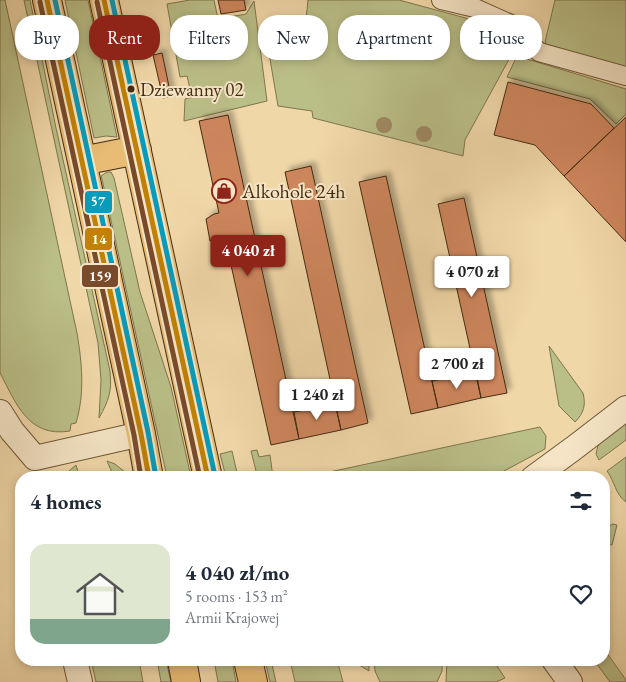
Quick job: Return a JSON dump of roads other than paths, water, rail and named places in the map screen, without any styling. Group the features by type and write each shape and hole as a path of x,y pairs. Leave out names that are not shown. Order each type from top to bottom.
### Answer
{"main road":[{"path":"48,0 141,434 147,471"},
{"path":"104,0 206,471"},
{"path":"82,162 137,150"},
{"path":"183,666 186,682"},
{"path":"249,666 253,682"}],"street":[{"path":"441,0 475,8 513,25 539,52 626,76"},
{"path":"543,471 626,408"},
{"path":"0,412 36,468 141,434"},
{"path":"76,666 80,682"},
{"path":"558,666 570,682"}],"place":[{"name":"Dziewanny 02","path":"131,89"},
{"name":"Alkohole 24h","path":"224,191"}]}
